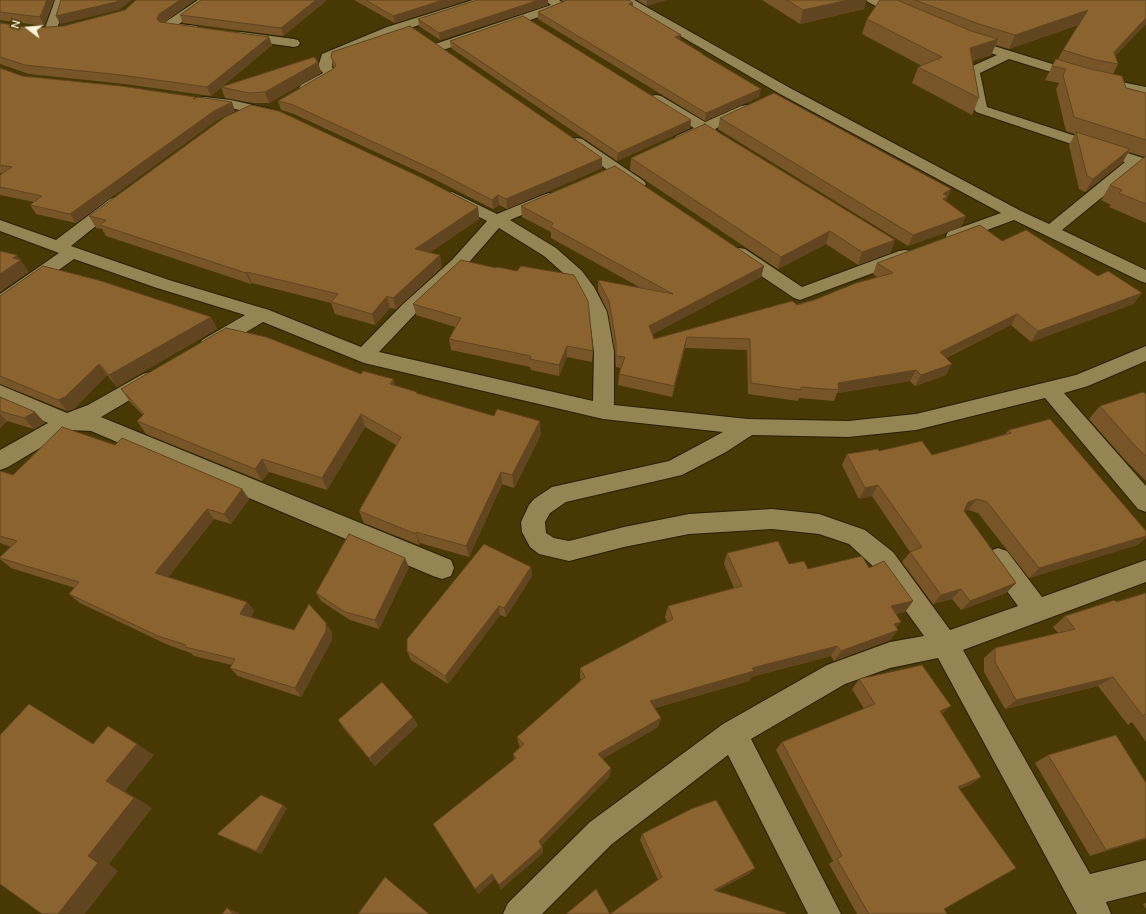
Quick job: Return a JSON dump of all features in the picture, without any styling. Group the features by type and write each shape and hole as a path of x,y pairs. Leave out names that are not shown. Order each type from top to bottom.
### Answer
{"street":[{"path":"36,31 56,30 61,0"},
{"path":"206,0 168,26 207,31"},
{"path":"294,94 330,74 325,67 328,57 391,30 485,0"},
{"path":"439,47 561,6 550,0"},
{"path":"626,0 785,91 1015,214 1146,277"},
{"path":"872,0 916,20"},
{"path":"526,18 539,26"},
{"path":"407,25 452,56"},
{"path":"231,34 294,43"},
{"path":"955,37 1008,55 1085,78 1146,91"},
{"path":"1008,55 973,71 981,109 1141,162"},
{"path":"772,97 785,91"},
{"path":"645,92 725,141"},
{"path":"193,100 254,109 288,118"},
{"path":"670,144 758,103"},
{"path":"236,118 254,109 272,108 278,105"},
{"path":"565,134 649,191"},
{"path":"1050,231 1141,162"},
{"path":"442,191 497,220 550,252 576,275 585,287 598,312 604,352 603,411"},
{"path":"364,356 409,309 458,264 497,220 560,193"},
{"path":"0,302 65,250 126,194"},
{"path":"942,241 1015,214"},
{"path":"4,232 65,250 163,284 262,314 364,356 603,411 748,427 848,429 916,422 1050,390 1081,381 1146,353"},
{"path":"726,244 800,294 906,250"},
{"path":"193,354 262,314"},
{"path":"0,461 67,422 95,411 166,370"},
{"path":"1050,390 1146,502"},
{"path":"0,393 67,422 93,423 442,568"},
{"path":"748,427 718,446 674,469 560,494 542,506 537,512 533,522 534,532 538,540 548,548 569,551 624,537 689,524 772,519 819,524 857,537 884,560 945,644 1089,903 1146,876"},
{"path":"984,540 1037,610"},
{"path":"519,914 601,833 733,734 837,674 890,655 945,644 1146,571"},
{"path":"733,734 825,914"}],"building":[{"path":"0,0 47,0 40,17 0,12"},
{"path":"61,0 118,0 116,2 56,16"},
{"path":"136,0 180,0 159,14 157,19 160,22 269,37 207,87 121,75 25,65 0,57 0,23 32,28 64,26 125,10"},
{"path":"201,0 316,0 281,28 180,15"},
{"path":"366,0 443,0 393,16"},
{"path":"477,0 539,0 439,33 418,19"},
{"path":"567,0 629,0 633,3 629,4 681,35 675,37 761,89 706,113 538,12"},
{"path":"787,0 848,0 803,10"},
{"path":"880,0 897,0 971,31 998,39 970,48 979,98 918,67 942,57 867,19"},
{"path":"915,0 1146,0 1146,18 1114,52 1118,64 1096,60 1063,50 1088,10 1015,35 979,24"},
{"path":"523,16 691,120 618,153 450,41"},
{"path":"410,26 602,158 506,199 498,195 492,200 434,170 291,104 278,101 333,69 336,65 331,57 332,52"},
{"path":"314,57 318,62 265,92 249,93 221,87"},
{"path":"1056,59 1122,76 1126,88 1146,93 1146,140 1074,117 1063,75 1066,69 1052,66"},
{"path":"0,68 22,76 121,86 195,97 193,99 198,97 232,102 214,111 70,214 30,205 42,196 0,187 0,175 12,167 0,165"},
{"path":"774,93 951,189 943,194 948,196 943,199 966,216 913,235 720,118"},
{"path":"251,105 279,111 420,177 478,207 415,249 440,255 393,298 387,296 372,314 331,302 338,294 246,273 100,225 106,220 89,216 225,117"},
{"path":"705,124 895,240 862,252 830,231 781,257 631,158"},
{"path":"1076,132 1130,149 1093,179 1087,176"},
{"path":"1146,156 1146,204 1119,193 1122,190 1110,185"},
{"path":"615,166 764,266 649,326 654,339 792,301 797,305 814,300 856,283 893,273 877,263 980,225 1002,241 1026,230 1098,276 1108,271 1142,293 1038,331 1017,314 940,352 952,364 921,375 916,370 838,383 839,390 801,387 801,390 751,383 750,339 687,337 674,386 619,374 625,357 616,356 616,341 609,301 598,280 673,294 551,227 553,223 521,206"},
{"path":"0,251 17,255 13,258 21,260 0,274"},
{"path":"461,260 517,271 521,266 574,275 588,301 593,351 567,346 559,365 530,359 531,356 449,339 461,318 413,304"},
{"path":"43,266 98,280 211,317 109,375 99,364 65,397 58,400 0,376 0,296"},
{"path":"226,328 266,337 361,374 363,371 393,379 390,384 417,392 416,393 494,416 497,409 540,421 512,475 501,472 466,546 416,532 416,534 359,511 401,437 361,414 322,478 262,459 255,469 137,421 144,414 121,389"},
{"path":"1143,392 1146,394 1146,456 1137,448 1100,406"},
{"path":"0,397 35,412 24,418 0,411"},
{"path":"1050,419 1146,531 1146,536 1039,568 987,502 977,499 968,502 964,511 1016,583 970,601 961,589 941,595 910,552 922,547 878,485 865,488 847,454 878,449 879,451 922,441 932,455 1011,433 1009,430"},
{"path":"62,427 115,445 122,438 242,489 224,514 207,509 155,573 247,602 240,614 294,630 309,604 326,623 326,631 295,688 230,668 235,659 185,647 186,645 158,636 69,594 79,582 0,558 17,541 0,536 0,471 13,475"},
{"path":"349,534 405,558 375,620 345,612 316,593"},
{"path":"778,541 789,564 804,561 808,569 862,556 869,568 884,561 913,601 891,606 901,622 894,624 898,630 841,651 837,646 752,668 754,671 650,701 661,718 598,754 611,768 539,841 542,847 499,885 492,874 475,889 433,824 516,758 513,754 524,744 517,737 585,677 580,668 673,619 668,606 742,586 727,553"},
{"path":"484,544 531,567 504,608 499,606 445,676 407,651 407,639"},
{"path":"1146,593 1146,714 1143,716 1113,677 1016,700 995,662 995,648 1075,629 1065,616 1115,600 1116,602"},
{"path":"922,665 951,706 940,711 981,777 958,787 1016,868 944,909 947,913 945,914 869,914 837,859 842,856 782,742 875,704 859,679"},
{"path":"382,682 413,717 369,758 338,720"},
{"path":"29,704 93,744 108,726 137,744 106,781 134,798 88,856 98,863 58,914 42,914 0,884 0,735"},
{"path":"1116,735 1146,783 1146,838 1106,850 1048,755"},
{"path":"261,795 283,805 256,851 217,834"},
{"path":"716,800 755,868 714,890 786,913 786,914 610,914 662,877 642,834 691,809"},
{"path":"385,877 429,914 358,914"},
{"path":"596,889 610,914 566,914"},
{"path":"227,908 233,914 222,914"}]}
